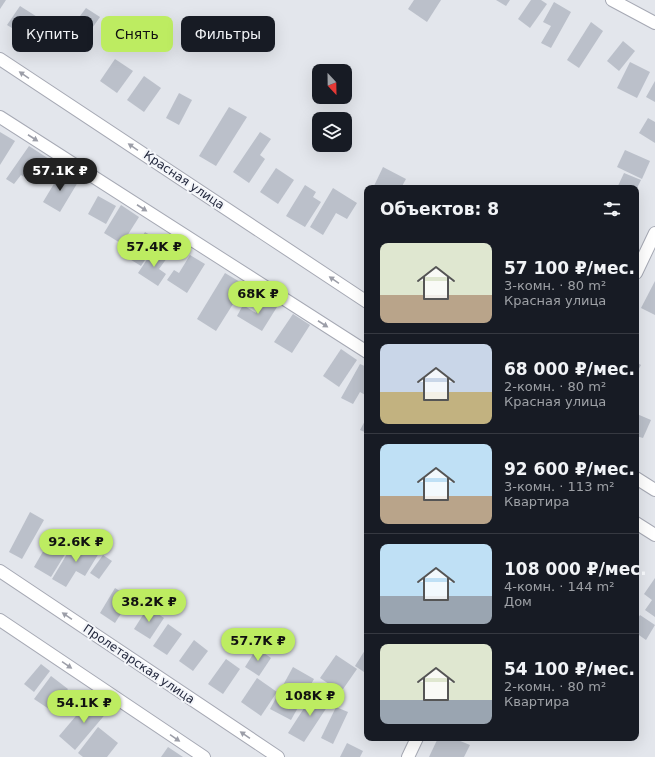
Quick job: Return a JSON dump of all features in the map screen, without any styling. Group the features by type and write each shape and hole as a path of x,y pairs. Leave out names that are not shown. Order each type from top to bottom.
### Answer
{"street":[{"path":"612,0 655,23"},
{"name":"Красная улица","path":"0,58 364,300"},
{"path":"0,117 364,350"},
{"path":"639,267 655,233"},
{"path":"639,480 655,490"},
{"path":"639,525 655,535"},
{"name":"Пролетарская улица","path":"0,571 278,757"},
{"path":"0,620 204,757"},
{"path":"408,757 416,741"}],"building":[{"path":"0,0 6,0 0,9"},
{"path":"414,0 441,0 427,22 408,9"},
{"path":"496,0 510,0 506,6"},
{"path":"531,0 541,0 547,4 530,28 518,19"},
{"path":"554,2 571,12 551,48 541,43 551,26 543,22"},
{"path":"20,6 36,16 13,16"},
{"path":"86,8 100,17 93,27 93,16 80,16"},
{"path":"12,18 12,28 7,25"},
{"path":"591,22 603,31 579,68 567,60"},
{"path":"623,41 635,51 619,71 607,61"},
{"path":"115,59 133,71 117,93 100,81"},
{"path":"630,62 650,72 637,98 617,88"},
{"path":"144,76 161,88 144,112 127,100"},
{"path":"655,81 655,102 646,97"},
{"path":"179,93 192,100 179,125 166,118"},
{"path":"229,107 247,117 216,166 199,156"},
{"path":"648,118 655,122 655,143 639,133"},
{"path":"0,132 15,141 0,165"},
{"path":"260,132 271,139 260,155 265,159 249,183 233,172"},
{"path":"29,146 49,159 33,182 21,175 14,184 6,179"},
{"path":"625,150 650,161 642,179 617,167"},
{"path":"383,167 406,179 403,185 374,185"},
{"path":"276,168 294,180 278,204 260,192"},
{"path":"61,172 78,182 60,212 43,202"},
{"path":"624,173 641,180 638,185 618,185"},
{"path":"305,185 316,192 313,197 321,202 305,227 286,216"},
{"path":"333,188 357,203 347,219 336,213 323,235 310,227"},
{"path":"98,196 116,206 106,224 88,214"},
{"path":"121,205 139,217 122,244 104,233"},
{"path":"145,232 158,240 141,266 128,258"},
{"path":"154,249 167,258 159,269 166,274 158,286 138,273"},
{"path":"190,255 205,264 187,293 167,280 174,270 179,273"},
{"path":"225,273 245,285 216,331 197,319"},
{"path":"655,281 655,315 641,308"},
{"path":"264,299 277,307 262,331 237,316 243,305 256,313"},
{"path":"293,314 310,325 292,353 274,342"},
{"path":"341,349 357,360 339,387 323,376"},
{"path":"360,364 364,366 364,394 360,392 353,404 341,398"},
{"path":"639,415 651,420 643,438 639,437"},
{"path":"364,423 364,432 360,430"},
{"path":"30,512 44,520 22,559 9,552"},
{"path":"76,539 99,553 85,576 76,571 66,587 52,579"},
{"path":"49,541 67,551 51,577 34,567"},
{"path":"103,555 112,561 99,579 90,573"},
{"path":"655,578 655,617 645,610 652,600 644,594"},
{"path":"115,588 131,598 115,623 100,613"},
{"path":"148,607 164,618 150,639 134,629"},
{"path":"640,615 655,625 646,640 639,635"},
{"path":"168,624 182,634 167,655 153,646"},
{"path":"194,640 208,651 193,671 179,661"},
{"path":"257,648 271,658 259,676 245,667"},
{"path":"364,652 364,672 355,666"},
{"path":"336,655 357,669 341,692 320,678"},
{"path":"226,659 240,669 223,694 208,684"},
{"path":"41,664 50,671 34,692 24,684"},
{"path":"293,667 314,679 291,720 270,709"},
{"path":"51,676 68,689 52,711 34,699"},
{"path":"257,678 277,692 261,716 241,702"},
{"path":"315,691 331,701 304,742 288,733"},
{"path":"92,697 108,711 75,750 59,736"},
{"path":"336,707 348,712 333,744 321,738"},
{"path":"98,727 118,743 107,757 83,757 78,753"},
{"path":"437,741 460,741 470,745 464,757 429,757"},
{"path":"347,743 363,751 360,757 340,757"},
{"path":"168,747 183,757 161,757"}]}
